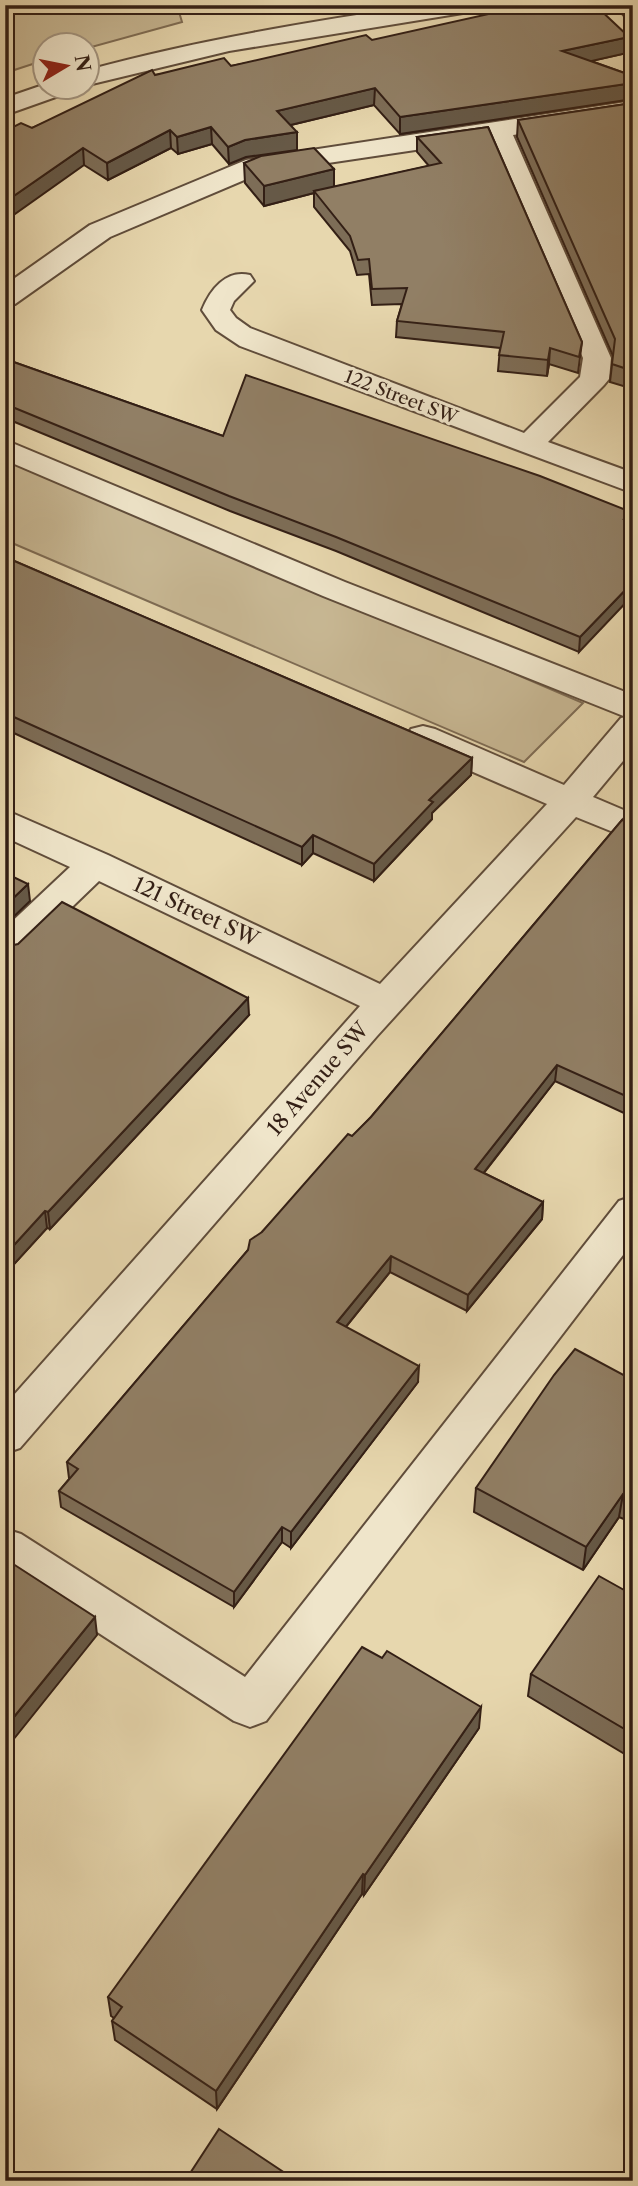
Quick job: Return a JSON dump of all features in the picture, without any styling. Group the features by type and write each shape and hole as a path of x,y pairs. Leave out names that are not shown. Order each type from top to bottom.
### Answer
{"street":[{"path":"102,74 196,49 417,9 468,5"},
{"path":"627,5 633,10"},
{"path":"5,107 32,97"},
{"path":"5,298 100,231 255,166 633,109"},
{"path":"499,130 597,358 594,379 528,445"},
{"name":"122 Street SW","path":"240,281 221,297 216,310 219,318 239,334 633,484"},
{"path":"5,449 334,589 633,708"},
{"path":"396,726 633,828"},
{"name":"18 Avenue SW","path":"5,1435 633,726"},
{"name":"121 Street SW","path":"5,822 386,1003"},
{"path":"5,950 95,864"},
{"path":"5,1548 250,1706 633,1212"}],"shaded area":[{"path":"5,5 177,5 182,22 102,44 102,32 32,32 32,64 5,73"},
{"path":"5,455 583,703 524,762 5,540"}],"building":[{"path":"529,5 595,5 629,37 562,51 633,76 633,83 400,117 375,88 277,111 297,132 245,140 228,147 211,127 177,137 170,130 107,163 83,148 5,202 5,131 21,123 32,128 86,102 102,102 102,94 152,70 155,75 224,58 231,66 366,35 372,40"},
{"path":"633,103 633,371 612,364 615,339 518,120"},
{"path":"488,127 582,342 579,357 550,348 548,360 499,355 504,332 397,321 407,288 372,289 369,259 358,260 350,236 314,191 441,163 417,137"},
{"path":"314,148 334,169 264,186 244,163 261,156"},
{"path":"5,359 223,436 246,375 540,476 631,512 624,519 633,522 633,582 580,637 5,404"},
{"path":"5,557 472,758 429,800 433,802 374,864 313,835 302,847 5,713"},
{"path":"622,820 633,824 633,1090 628,1097 557,1065 475,1169 543,1202 468,1295 391,1256 337,1322 419,1366 291,1532 282,1527 234,1592 59,1491 78,1469 67,1462 248,1250 250,1240 262,1232 348,1134 352,1136 371,1117"},
{"path":"5,873 28,884 5,906"},
{"path":"62,902 248,998 5,1255 5,947 18,944"},
{"path":"575,1349 633,1380 633,1492 629,1497 623,1494 586,1547 476,1488"},
{"path":"7,1560 95,1617 5,1728 5,1562"},
{"path":"599,1576 633,1595 633,1734 531,1674"},
{"path":"362,1647 382,1658 387,1651 481,1707 365,1875 363,1874 216,2091 112,2021 122,2007 108,1997"},
{"path":"219,2129 297,2181 185,2181"},
{"path":"306,2175 314,2181 303,2181"}]}
